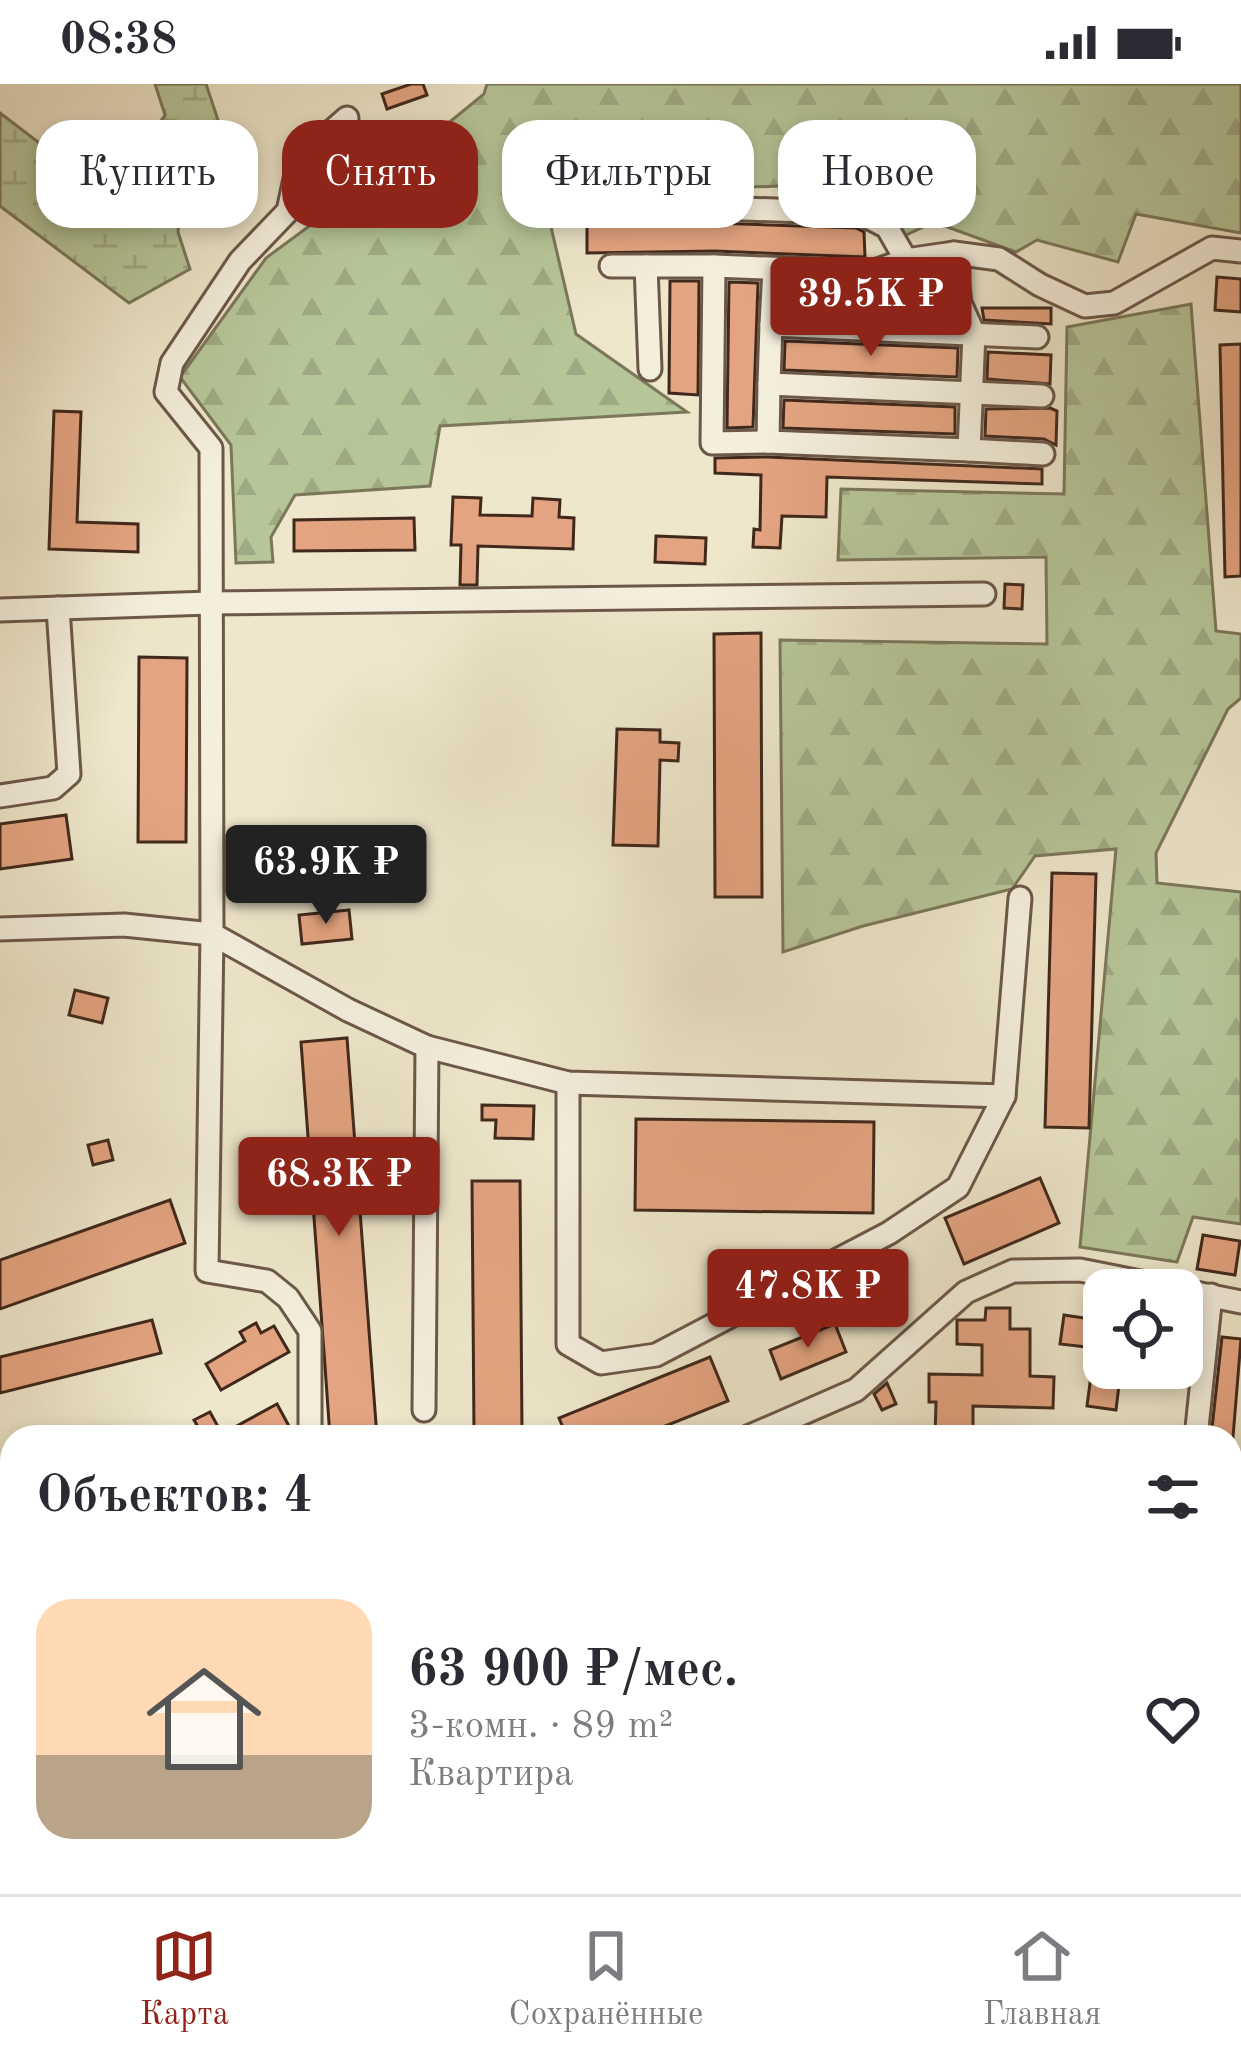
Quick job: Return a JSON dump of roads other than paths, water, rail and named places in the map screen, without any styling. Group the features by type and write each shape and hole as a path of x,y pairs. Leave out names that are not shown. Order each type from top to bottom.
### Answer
{"street":[{"path":"310,1425 310,1330 288,1298 267,1281 208,1271 211,448 166,392 172,363 240,261 288,211 298,160 347,118"},
{"path":"754,209 860,213 887,227 906,260"},
{"path":"611,266 872,272 906,260 954,253 999,259 1085,306 1114,304 1212,248 1241,250"},
{"path":"954,253 960,303 974,334 970,450"},
{"path":"646,266 650,369"},
{"path":"714,266 712,443 1043,454"},
{"path":"768,442 774,269"},
{"path":"771,325 1037,338"},
{"path":"770,384 1042,396"},
{"path":"0,610 984,594"},
{"path":"0,796 53,788 69,774 58,608"},
{"path":"568,1083 568,1344 601,1363 656,1355 889,1233 958,1187 1004,1096 1020,898"},
{"path":"0,929 124,925 212,934 348,1010 427,1047 568,1083 1004,1096"},
{"path":"424,1410 427,1047"},
{"path":"777,1425 856,1390 966,1292 1013,1270 1080,1270 1241,1302"},
{"path":"1197,1425 1211,1294"}]}
